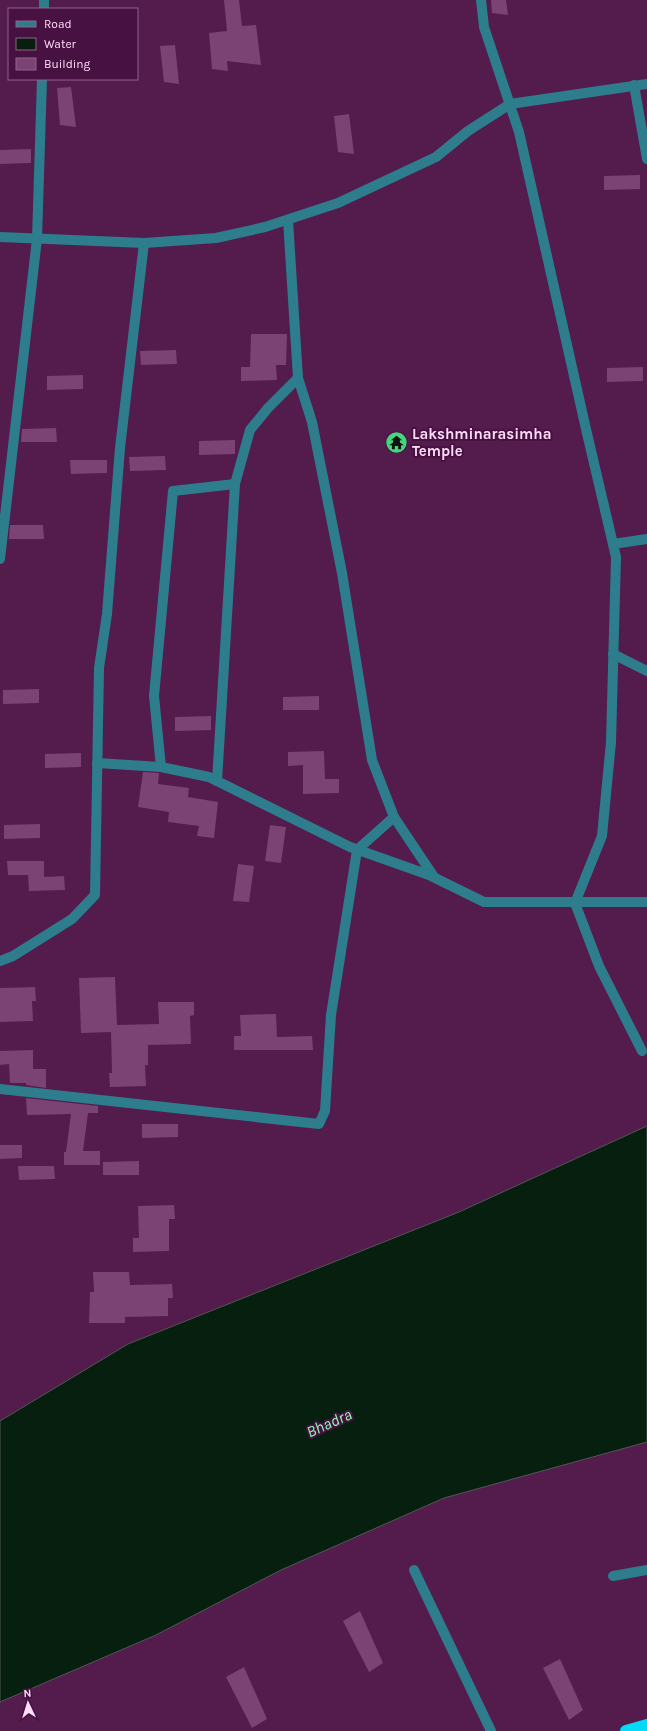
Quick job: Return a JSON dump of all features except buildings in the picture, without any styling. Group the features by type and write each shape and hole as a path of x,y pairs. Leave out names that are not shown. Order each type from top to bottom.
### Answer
{"highway":[{"path":"626,1731 647,1726"}],"street":[{"path":"480,0 484,27 520,132 616,557 611,742 602,836 575,903 599,966 642,1051"},
{"path":"0,559 37,239 42,80"},
{"path":"0,237 144,244 216,238 265,227 338,203 436,157 468,131 510,104 647,84"},
{"path":"634,85 647,159"},
{"path":"288,220 298,378 312,422 342,573 372,760 394,817 434,877"},
{"path":"0,954 0,961 13,956 72,919 95,895 99,668 107,614 120,448 144,244"},
{"path":"217,781 235,484 250,430 268,408 298,378"},
{"path":"161,767 154,696 173,491 235,484"},
{"path":"613,544 647,538"},
{"path":"613,654 647,671"},
{"path":"97,763 161,767 209,777 357,850 434,877 484,902 647,902"},
{"path":"0,1089 319,1124 325,1111 331,1015 357,850 394,817"},
{"path":"414,1570 491,1731"},
{"path":"613,1576 647,1570"}],"water":[{"name":"Bhadra","path":"647,1126 647,1442 444,1498 281,1570 156,1635 0,1702 0,1421 128,1344 459,1212"}],"place":[{"name":"Lakshminarasimha Temple","path":"396,443"}]}
